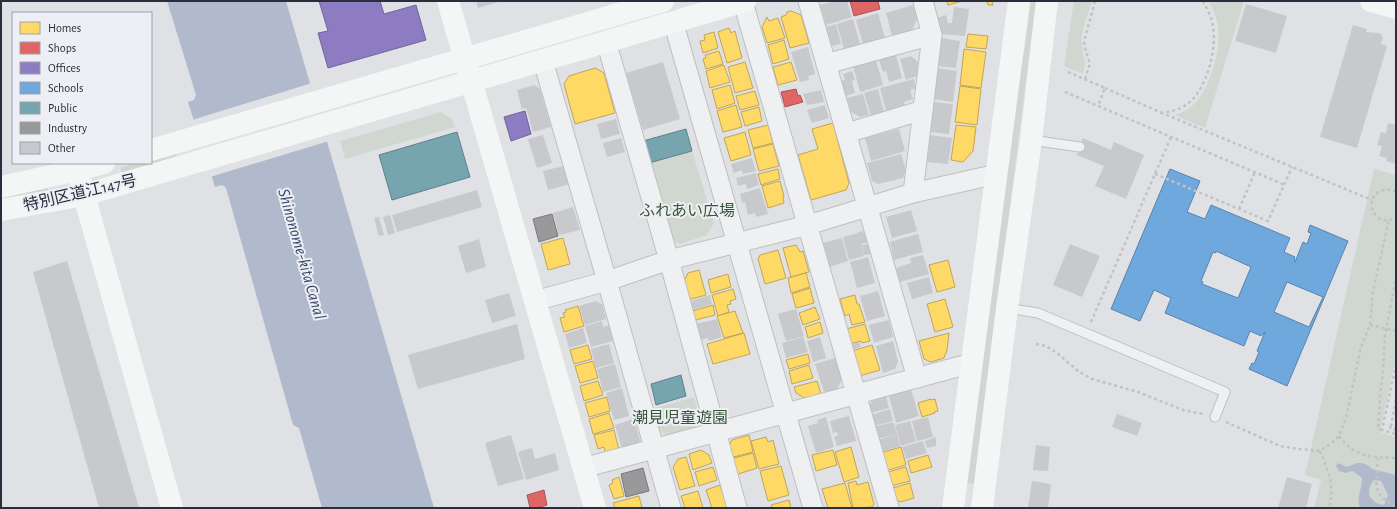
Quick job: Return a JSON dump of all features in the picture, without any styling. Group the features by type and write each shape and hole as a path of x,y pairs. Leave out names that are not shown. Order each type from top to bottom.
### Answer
{"street":[{"path":"448,1 470,82 595,508"},
{"path":"152,150 663,1"},
{"path":"743,1 889,508"},
{"name":"特別区道江147号","path":"1,210 84,195 743,1"},
{"path":"808,1 917,378"},
{"path":"913,192 932,35 923,1"},
{"path":"953,508 1019,1"},
{"path":"982,508 1007,308 1031,140 1047,1"},
{"path":"1371,1 1396,8"},
{"path":"674,21 813,508"},
{"path":"826,64 932,35"},
{"path":"606,41 669,260 737,508"},
{"path":"543,61 671,508"},
{"path":"847,133 923,110"},
{"name":"特別区道江147号","path":"1,187 100,164"},
{"path":"78,170 172,508"},
{"path":"535,301 607,281 669,260 808,225 913,192 997,174"},
{"path":"584,468 972,364"}],"lane":[{"path":"1031,140 1080,147"},
{"path":"1007,308 1038,313 1225,392 1215,417"}],"path":[{"path":"1085,79 1090,64 1084,45 1095,1"},
{"path":"1162,113 1186,106 1200,89 1210,65 1214,38 1213,26 1210,14 1203,1"},
{"path":"1068,72 1162,113 1372,200"},
{"path":"1098,106 1105,88"},
{"path":"1065,92 1284,185"},
{"path":"1086,333 1171,137"},
{"path":"1155,174 1268,221 1292,167"},
{"path":"1239,209 1255,172"},
{"path":"1396,192 1391,190 1381,191 1378,192 1372,200 1374,213 1380,218 1389,220 1396,218"},
{"path":"1036,344 1046,346 1057,353 1078,371 1092,379 1138,392 1183,410 1215,417 1280,446 1320,451 1339,436 1346,418 1361,347 1370,326 1373,291 1389,220"},
{"path":"1396,278 1386,335 1378,429 1396,434"},
{"path":"1370,326 1396,331"},
{"path":"1382,430 1396,364"},
{"path":"1396,400 1391,426 1396,429"},
{"path":"1339,436 1344,444 1366,456 1396,458"},
{"path":"1320,451 1331,480 1332,493 1329,508"},
{"path":"1378,458 1378,491 1382,498 1396,507"}],"green space":[{"path":"1031,1 1036,1 975,484 967,483 1019,78"},
{"path":"1074,1 1092,1 1082,35 1082,47 1085,63 1083,74 1064,66"},
{"path":"1208,1 1244,1 1205,128 1175,115 1187,110 1196,102 1206,86 1214,66 1219,36 1217,20"},
{"path":"441,112 452,119 455,127 345,159 340,141"},
{"name":"ふれあい広場","path":"692,151 714,223 707,235 680,244 671,239 649,163"},
{"path":"175,152 178,160 123,175 120,168 134,164 152,164 152,159"},
{"path":"1374,169 1396,175 1396,356 1380,432 1396,437 1396,508 1314,508 1321,480 1305,475"},
{"path":"48,188 48,191 1,202 1,197"},
{"name":"潮見児童遊園","path":"694,397 700,419 694,432 671,438 659,430 653,409"}],"water":[{"name":"Shinonome-kita Canal","path":"167,1 286,1 434,508 322,508 299,428 293,425 226,188 222,185 215,187 188,102 194,100 196,95"},
{"path":"1338,463 1347,467 1357,463 1362,463 1372,469 1396,475 1396,504 1393,508 1360,508 1359,496 1362,478 1353,471 1345,473 1339,471 1336,466","holes":["1374,480 1381,481 1388,495 1384,505 1376,503 1369,495 1370,488"]}],"pier":[{"path":"312,83 329,141 210,177 192,120"}],"building: Homes":[{"path":"947,1 962,1 948,5"},
{"path":"987,1 992,1 993,5 988,5"},
{"path":"791,11 801,15 809,43 790,48 781,17 786,15 787,12"},
{"path":"767,17 769,21 778,18 785,38 767,43 762,27"},
{"path":"729,28 731,33 735,31 742,58 727,63 718,32"},
{"path":"714,32 718,48 703,53 700,41 705,40 704,35"},
{"path":"968,34 988,36 986,49 966,47"},
{"path":"784,40 789,59 773,64 768,45"},
{"path":"964,49 986,52 981,88 960,85"},
{"path":"719,51 723,64 706,69 703,59 706,58 705,55"},
{"path":"745,62 753,88 735,93 728,67"},
{"path":"791,62 797,80 778,85 773,67"},
{"path":"724,65 730,82 710,88 706,71"},
{"path":"595,68 604,73 615,113 575,124 564,84 569,76"},
{"path":"730,85 735,103 717,109 712,90"},
{"path":"960,86 981,89 977,125 955,122"},
{"path":"755,91 759,105 740,110 736,96"},
{"path":"736,105 742,127 723,132 717,111"},
{"path":"759,107 762,121 745,126 741,112"},
{"path":"833,123 849,183 846,190 811,200 798,155 818,149 812,129"},
{"path":"768,125 773,143 753,148 748,130"},
{"path":"956,125 976,127 973,151 963,162 951,160"},
{"path":"745,132 751,155 731,161 724,138"},
{"path":"773,144 779,166 759,171 753,149"},
{"path":"778,169 780,179 761,185 758,174"},
{"path":"780,181 784,196 784,203 768,208 762,186"},
{"path":"563,238 570,264 548,270 541,244"},
{"path":"796,245 800,252 803,251 809,272 791,277 783,248"},
{"path":"778,250 786,278 765,284 758,259 760,255"},
{"path":"948,260 955,287 937,292 929,265"},
{"path":"699,270 706,295 687,300 682,285 688,273"},
{"path":"806,273 810,287 791,293 788,278"},
{"path":"728,274 731,287 711,293 708,280"},
{"path":"810,288 814,303 796,308 792,294"},
{"path":"733,289 736,299 730,301 731,304 727,305 729,312 718,316 712,295"},
{"path":"855,295 857,304 859,304 865,322 852,325 849,314 845,316 840,299"},
{"path":"945,299 953,327 935,332 927,304"},
{"path":"713,305 715,315 692,321 689,312"},
{"path":"578,306 584,326 564,332 560,318 565,317 563,313 566,312 565,310"},
{"path":"815,307 820,319 803,325 799,313"},
{"path":"735,311 743,333 724,338 717,316"},
{"path":"820,322 823,333 808,338 805,327"},
{"path":"865,324 870,341 862,343 861,341 850,344 846,329"},
{"path":"744,333 750,354 713,364 707,344"},
{"path":"949,333 947,350 944,358 931,362 924,359 919,341"},
{"path":"588,345 592,359 574,364 570,350"},
{"path":"872,345 880,370 859,376 852,351"},
{"path":"808,354 810,363 789,369 786,360"},
{"path":"593,361 598,378 580,383 575,366"},
{"path":"809,365 813,378 792,384 789,371"},
{"path":"598,381 603,395 584,401 580,386"},
{"path":"817,381 821,394 806,399 796,393 794,387"},
{"path":"607,397 610,411 589,417 585,403"},
{"path":"935,399 938,411 922,417 918,403"},
{"path":"609,413 614,428 593,434 589,419"},
{"path":"614,430 619,450 606,454 604,447 598,449 594,435"},
{"path":"749,435 753,452 730,458 727,449 732,440"},
{"path":"766,437 768,442 773,440 779,464 759,469 751,441"},
{"path":"851,447 859,477 844,482 835,452"},
{"path":"901,447 906,465 885,471 880,453"},
{"path":"701,450 709,455 712,463 693,470 689,454"},
{"path":"833,450 837,465 816,471 812,455"},
{"path":"753,453 757,468 735,475 730,459"},
{"path":"928,455 932,467 911,473 908,461"},
{"path":"686,457 695,486 680,490 673,467 678,459"},
{"path":"781,466 789,495 768,501 760,471"},
{"path":"713,467 717,480 699,486 695,472"},
{"path":"906,467 910,481 891,486 888,472"},
{"path":"619,477 624,496 614,499 609,485 613,483 612,480"},
{"path":"856,481 857,485 868,482 874,504 872,507 853,508 848,483"},
{"path":"845,483 852,508 828,508 822,489"},
{"path":"910,483 914,498 900,502 896,499 893,488"},
{"path":"720,485 728,508 712,508 706,490"},
{"path":"698,491 703,508 685,508 681,496"},
{"path":"639,496 642,508 615,508 613,503"},
{"path":"789,500 791,508 772,508 771,505"}],"building: Shops":[{"path":"850,1 878,1 880,9 854,16"},
{"path":"796,89 798,96 800,95 803,102 785,107 781,92"},
{"path":"544,490 547,505 537,508 530,508 527,495"}],"building: Offices":[{"path":"319,1 380,1 384,14 416,5 426,40 328,68 318,33 328,31"},
{"path":"525,111 531,134 511,141 504,117"}],"building: Schools":[{"path":"1170,169 1200,181 1187,212 1205,219 1211,205 1290,238 1284,252 1295,257 1295,262 1303,242 1307,244 1311,233 1308,232 1310,225 1348,241 1287,386 1249,369 1252,363 1254,364 1259,352 1257,351 1265,332 1261,336 1250,331 1244,346 1165,313 1171,298 1154,290 1140,321 1111,309","holes":["1216,251 1251,267 1238,298 1202,284 1203,282 1201,281 1213,252 1216,253","1287,282 1323,297 1309,327 1274,312"]}],"building: Public":[{"path":"686,129 692,151 649,163 643,141"},
{"path":"457,132 470,177 392,200 379,155"},
{"path":"681,375 686,396 656,405 651,384"}],"building: Industry":[{"path":"552,214 558,236 539,242 533,219"},
{"path":"643,468 649,491 626,497 621,474"}],"building: Other":[{"path":"476,1 501,1 478,8"},
{"path":"835,1 847,1 852,17 826,25 820,5"},
{"path":"1246,4 1287,16 1276,53 1235,41"},
{"path":"913,5 917,19 912,31 892,36 886,13"},
{"path":"954,7 969,9 965,36 941,34 937,18 946,15 948,23 952,23"},
{"path":"878,13 885,38 863,44 856,20"},
{"path":"853,19 860,44 844,49 837,24"},
{"path":"836,24 841,44 832,46 826,27"},
{"path":"1353,25 1367,29 1366,32 1379,33 1383,37 1381,44 1387,46 1357,148 1320,137"},
{"path":"941,38 960,41 956,68 937,66"},
{"path":"808,47 815,74 808,76 809,80 800,82 791,52"},
{"path":"896,55 902,78 889,82 886,71 883,72 879,60"},
{"path":"911,56 918,62 917,76 906,80 900,59"},
{"path":"876,60 883,85 860,92 853,66"},
{"path":"663,62 680,119 643,130 626,73"},
{"path":"936,68 957,71 953,102 932,99"},
{"path":"852,71 855,80 852,81 855,93 845,96 841,81 845,80 843,74"},
{"path":"914,79 916,88 910,90 913,99 904,102 905,106 886,111 880,88"},
{"path":"534,85 540,89 551,127 533,132 526,108 522,109 517,90"},
{"path":"878,89 884,112 871,116 864,93"},
{"path":"821,90 824,102 807,105 803,94"},
{"path":"863,94 869,115 860,117 851,112 847,98"},
{"path":"933,102 953,104 949,134 929,132"},
{"path":"825,105 829,118 812,123 807,110"},
{"path":"616,119 620,134 601,139 597,124"},
{"path":"1388,123 1396,125 1396,164 1386,161 1387,158 1379,156 1382,146 1377,145 1381,132 1386,133"},
{"path":"899,129 905,151 871,161 865,138"},
{"path":"543,135 552,163 537,168 528,139"},
{"path":"930,135 952,138 948,164 927,162"},
{"path":"621,138 625,152 607,157 603,143"},
{"path":"1083,138 1111,150 1114,142 1144,155 1126,199 1095,186 1104,166 1077,155"},
{"path":"901,154 906,170 903,178 878,184 872,181 867,163"},
{"path":"752,158 756,171 743,174 742,170 734,173 731,164"},
{"path":"564,166 570,184 548,190 543,171"},
{"path":"756,173 759,185 747,189 746,184 738,186 736,178"},
{"path":"760,188 768,214 756,217 755,213 748,215 745,202 742,203 740,194"},
{"path":"477,190 482,207 397,232 392,215"},
{"path":"573,207 580,230 559,235 553,213"},
{"path":"911,210 917,231 892,238 886,217"},
{"path":"390,215 395,233 388,235 383,217"},
{"path":"379,217 384,235 379,236 374,218"},
{"path":"863,231 868,242 861,244 864,256 849,260 843,237 858,233 860,240 858,232"},
{"path":"918,234 923,252 894,260 890,242"},
{"path":"842,238 848,261 829,267 823,243"},
{"path":"479,239 486,267 466,273 458,246"},
{"path":"868,244 871,254 864,255 862,245"},
{"path":"1070,244 1100,256 1082,297 1053,285"},
{"path":"923,255 929,274 900,282 896,268 911,263 910,258"},
{"path":"868,257 875,283 857,288 850,262"},
{"path":"67,261 139,508 99,508 33,272"},
{"path":"929,277 933,293 912,299 907,283"},
{"path":"878,291 885,316 867,321 860,296"},
{"path":"509,293 516,316 492,323 485,300"},
{"path":"710,295 712,304 690,311 687,302"},
{"path":"596,301 602,304 606,319 585,325 579,306"},
{"path":"796,309 804,336 786,341 778,314"},
{"path":"717,319 722,337 709,341 708,338 700,340 696,324"},
{"path":"889,320 893,337 874,343 869,325"},
{"path":"602,321 603,327 609,325 613,341 591,347 585,326"},
{"path":"517,324 525,359 418,389 408,355"},
{"path":"583,328 587,343 569,348 565,334"},
{"path":"803,337 808,352 786,358 782,343"},
{"path":"820,337 826,358 813,362 807,341"},
{"path":"893,341 898,362 895,369 883,373 876,346"},
{"path":"859,342 861,347 852,350 851,345"},
{"path":"609,344 614,363 596,368 591,349"},
{"path":"835,358 842,380 836,390 824,392 815,364"},
{"path":"615,364 621,387 603,392 597,369"},
{"path":"622,388 629,416 614,420 606,393"},
{"path":"911,389 919,416 896,423 889,396"},
{"path":"886,396 889,408 870,413 868,407 873,400"},
{"path":"890,409 893,421 874,426 871,415"},
{"path":"1117,414 1142,423 1137,436 1112,427"},
{"path":"849,416 856,441 837,446 834,437 838,435 837,432 833,433 830,421"},
{"path":"826,417 834,447 816,453 808,426 818,423 817,420"},
{"path":"928,417 933,437 917,441 912,421"},
{"path":"634,419 640,440 635,448 623,452 615,425"},
{"path":"910,421 916,441 901,446 895,425"},
{"path":"893,422 897,434 877,439 874,427"},
{"path":"897,434 900,446 881,452 878,440"},
{"path":"511,435 524,479 498,486 485,443"},
{"path":"936,437 936,446 927,448 925,441"},
{"path":"923,441 927,453 906,459 902,447"},
{"path":"1036,445 1050,447 1048,471 1033,470"},
{"path":"532,448 535,459 555,453 559,470 526,480 518,452"},
{"path":"1287,477 1312,484 1306,508 1278,508"},
{"path":"1032,481 1051,484 1048,508 1028,508"}]}
